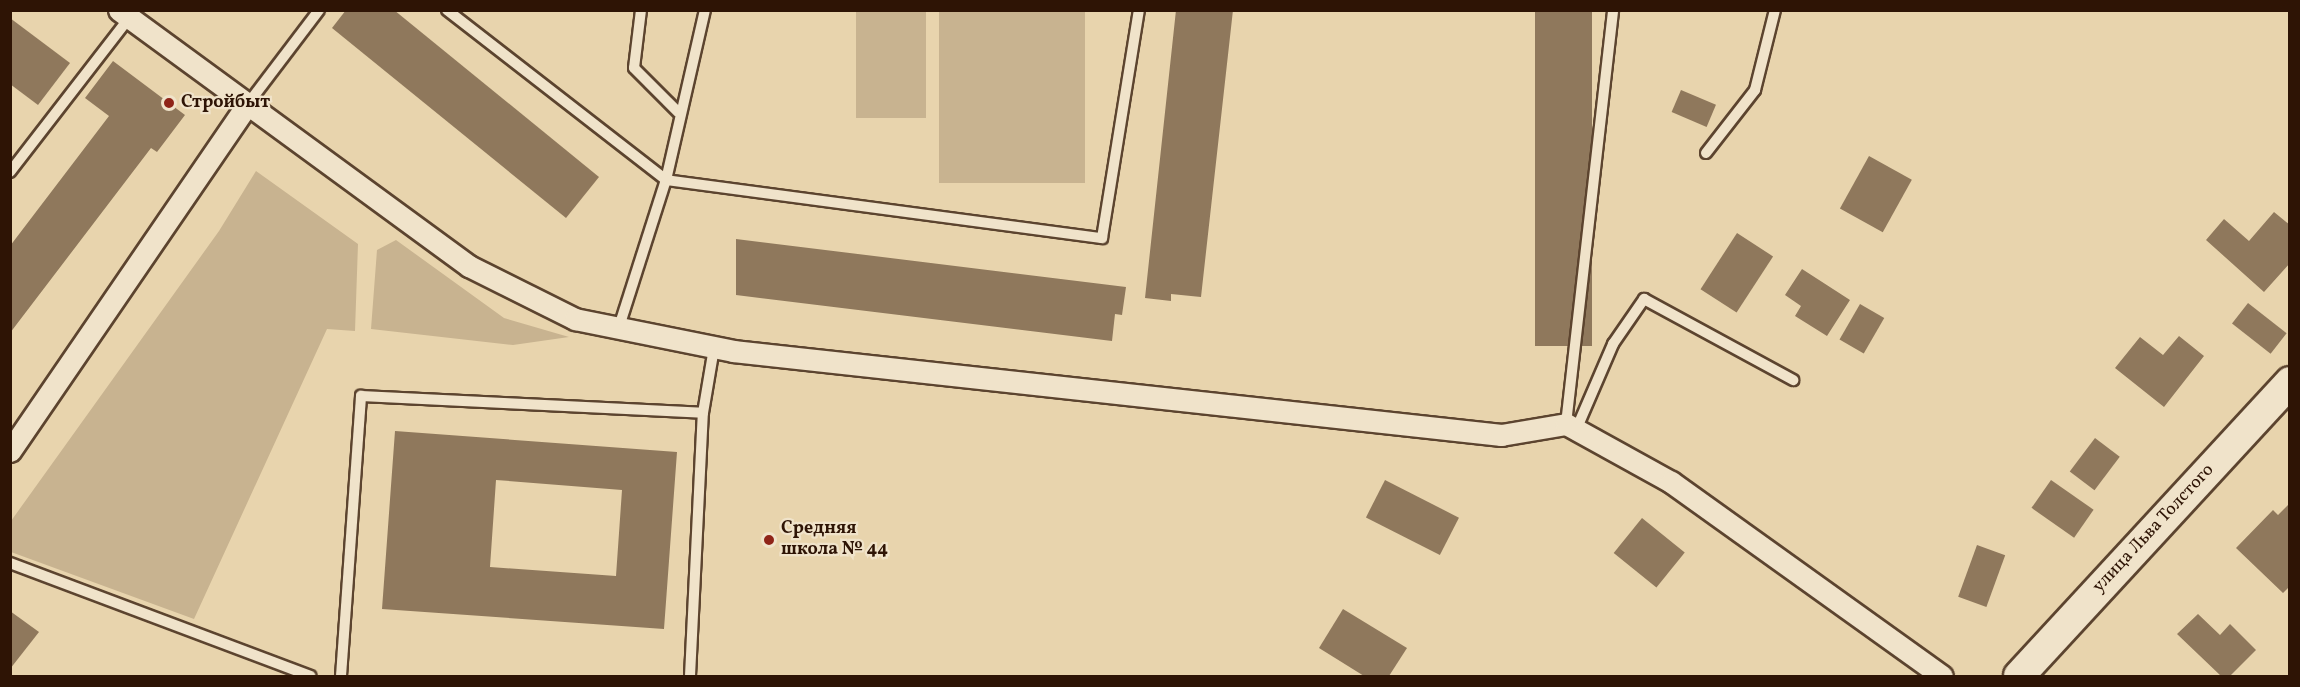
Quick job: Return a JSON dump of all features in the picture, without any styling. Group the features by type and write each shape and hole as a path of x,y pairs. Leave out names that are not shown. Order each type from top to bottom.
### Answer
{"street":[{"path":"124,14 468,266 574,319 618,330 714,348 1501,435 1571,427 1671,482 1942,676"},
{"path":"10,451 247,105"},
{"name":"улица Льва Толстого","path":"2019,676 2289,382"}],"lane":[{"path":"247,105 319,10"},
{"path":"447,10 666,180 1102,238 1139,10"},
{"path":"641,10 634,68 678,112"},
{"path":"618,330 666,180 678,112 705,10"},
{"path":"1571,427 1613,10"},
{"path":"1706,153 1755,90 1775,10"},
{"path":"10,172 124,14"},
{"path":"1571,427 1613,344 1644,299 1792,380"},
{"path":"690,676 703,413 714,348"},
{"path":"341,676 361,396 703,413"},
{"path":"10,563 310,676"}],"shaded area":[{"path":"856,11 926,11 926,118 856,118"},
{"path":"939,11 1085,11 1085,183 939,183"},
{"path":"256,171 358,244 355,331 327,329 194,619 11,552 11,521 219,231"},
{"path":"396,240 504,318 569,337 513,345 371,329 377,250"}],"building":[{"path":"346,10 394,10 599,177 566,218 332,28"},
{"path":"1176,10 1233,10 1201,297 1171,294 1171,301 1145,298"},
{"path":"1535,10 1592,10 1592,346 1535,346"},
{"path":"10,18 70,63 38,105 10,84"},
{"path":"113,61 185,115 157,152 151,148 10,333 10,246 109,116 85,98"},
{"path":"1681,90 1716,105 1707,127 1672,112"},
{"path":"1869,156 1912,180 1883,232 1840,208"},
{"path":"2274,212 2290,225 2290,263 2264,292 2206,240 2224,219 2249,241"},
{"path":"1737,233 1773,256 1737,313 1701,289"},
{"path":"736,239 1126,287 1122,315 1115,314 1112,341 736,295"},
{"path":"1802,269 1850,300 1827,336 1795,316 1801,306 1785,295"},
{"path":"2248,303 2287,333 2271,354 2232,323"},
{"path":"1860,304 1884,318 1864,354 1840,340"},
{"path":"2179,336 2204,356 2164,407 2115,368 2140,337 2163,355"},
{"path":"395,431 677,452 664,629 382,609","holes":["496,480 622,490 616,576 490,567"]},
{"path":"2095,438 2120,457 2094,490 2070,472"},
{"path":"1385,480 1459,518 1440,555 1366,517"},
{"path":"2051,480 2094,510 2074,538 2031,508"},
{"path":"2290,503 2290,586 2283,593 2236,548 2273,510 2278,515"},
{"path":"1642,518 1685,553 1656,588 1614,553"},
{"path":"1977,545 2005,555 1986,607 1958,597"},
{"path":"1343,609 1407,648 1389,676 1364,676 1319,648"},
{"path":"10,611 39,632 10,669"},
{"path":"2198,614 2220,635 2230,624 2256,650 2230,676 2221,676 2177,634"}],"place":[{"name":"Стройбыт","path":"169,103"},
{"name":"Средняя школа № 44","path":"769,540"}]}
